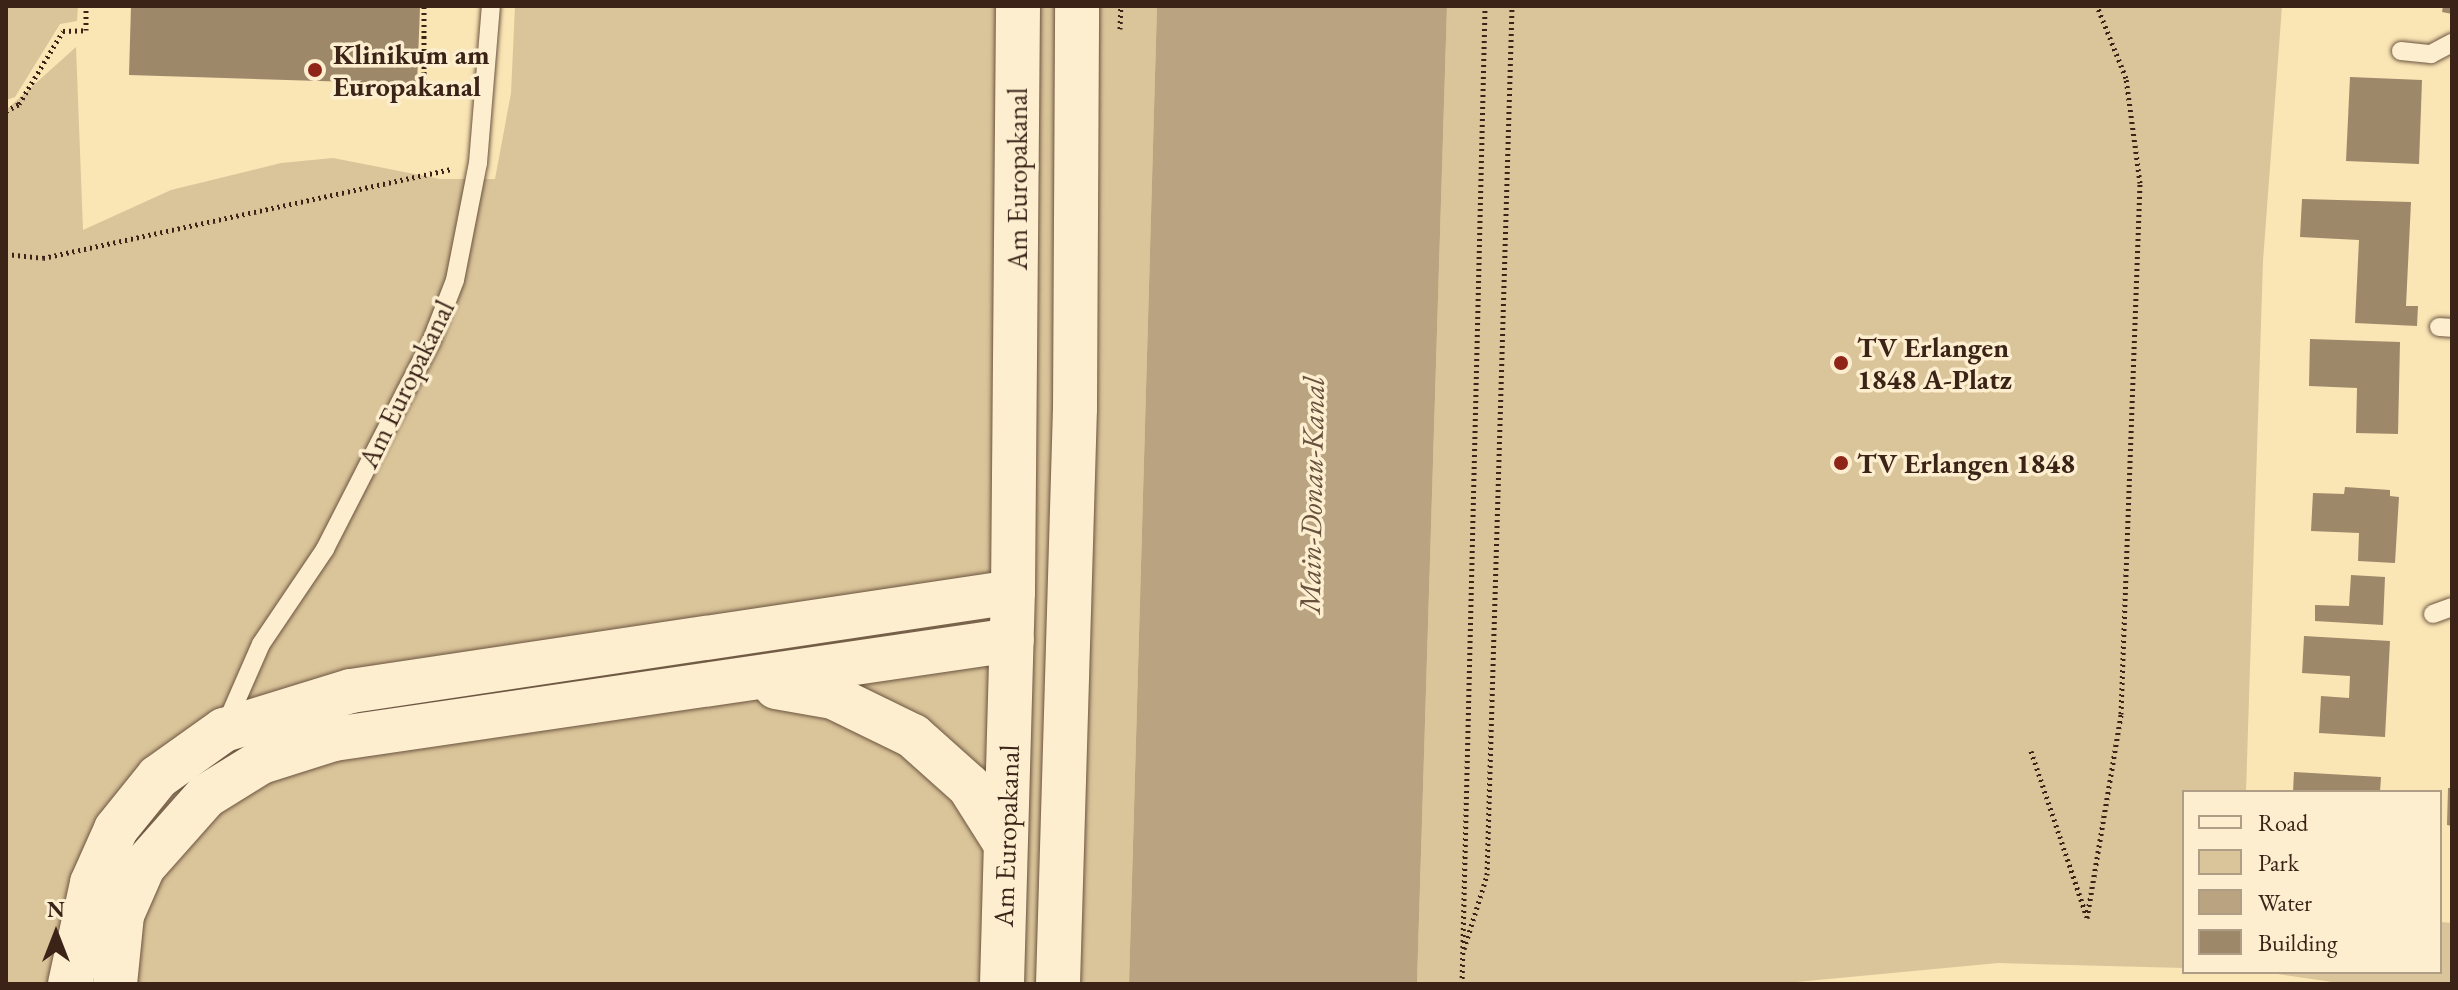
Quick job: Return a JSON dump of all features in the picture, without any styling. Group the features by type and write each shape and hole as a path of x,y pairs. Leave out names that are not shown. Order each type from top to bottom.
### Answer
{"main road":[{"name":"Am Europakanal","path":"1002,984 1005,843 1020,617 1018,6"},
{"name":"Am Europakanal","path":"1058,984 1077,6"},
{"path":"115,984 122,915 143,867 206,796 261,762 334,739 746,681 1020,617 1068,588"},
{"path":"1020,617 1065,663"},
{"path":"70,984 92,883 116,829 158,777 224,730 351,691 1020,617"},
{"path":"746,681 833,697 913,736 969,786 1005,843"}],"lane":[{"name":"Am Europakanal","path":"224,730 261,644 325,549 431,342 455,280 478,163 491,6"},
{"path":"2401,51 2431,54 2452,43"},
{"path":"2433,614 2452,607"}],"path":[{"path":"6,111 19,104 63,31 86,30 86,6"},
{"path":"424,6 424,86"},
{"path":"1462,984 1485,6"},
{"path":"1462,956 1487,875 1512,6"},
{"path":"2031,751 2087,918 2121,714 2140,183 2126,78 2097,6"},
{"path":"6,254 43,258 478,163"}],"green space":[{"path":"6,6 78,6 77,21 60,24 15,97 6,100"},
{"path":"515,6 1157,6 1129,984 6,984 6,110 76,47 83,230 171,190 281,163 333,158 440,179 495,179 511,93"},
{"name":"TV Erlangen 1848","path":"1447,6 2282,6 2263,261 2246,790 2182,790 2182,968 1998,963 1776,984 1417,984"},
{"path":"2442,922 2452,923 2452,984 2346,984 2278,974 2442,974"}],"water":[{"name":"Main-Donau-Kanal","path":"1157,6 1447,6 1417,984 1129,984"}],"building":[{"path":"131,6 420,8 417,84 129,75"},
{"path":"2443,6 2452,6 2452,14 2442,12"},
{"path":"2350,77 2422,80 2419,164 2346,161"},
{"path":"2302,199 2411,202 2406,306 2418,306 2417,326 2355,323 2359,240 2300,237"},
{"path":"2310,339 2400,342 2398,434 2356,433 2357,388 2309,386"},
{"path":"2345,487 2390,490 2390,496 2399,497 2395,563 2358,561 2359,533 2311,531 2313,493 2344,494"},
{"path":"2351,575 2385,577 2383,625 2315,621 2315,605 2349,606"},
{"path":"2304,636 2390,641 2385,737 2319,733 2321,696 2349,698 2350,676 2302,673"},
{"path":"2294,772 2381,777 2380,790 2293,790"},
{"path":"2448,788 2452,788 2452,826 2447,825"}],"place":[{"name":"Klinikum am Europakanal","path":"315,70"},
{"name":"TV Erlangen 1848 A-Platz","path":"1841,363"},
{"name":"TV Erlangen 1848","path":"1841,463"}]}
